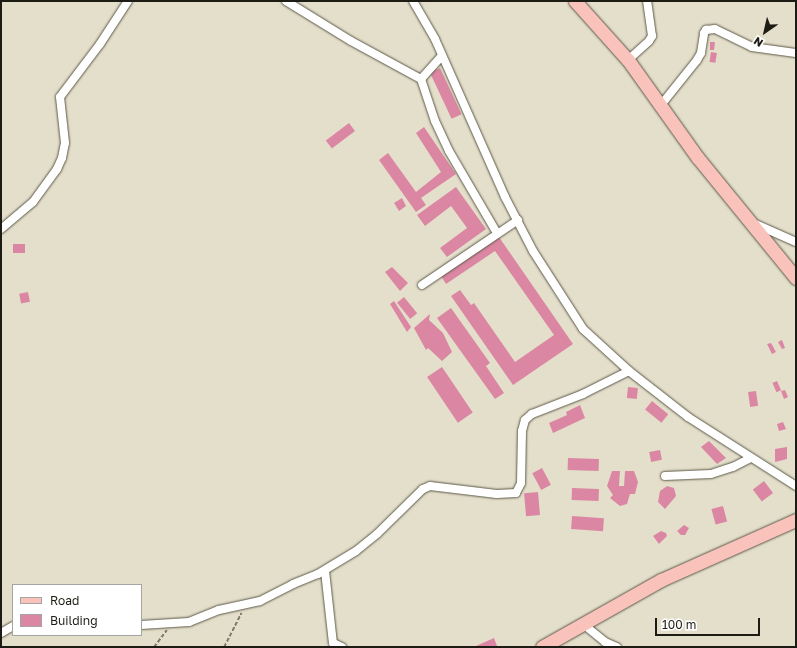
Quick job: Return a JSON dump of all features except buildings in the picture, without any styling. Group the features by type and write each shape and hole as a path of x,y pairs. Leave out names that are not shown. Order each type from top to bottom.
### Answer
{"main road":[{"path":"575,1 628,60 698,158 796,278"},
{"path":"542,647 668,577 796,520"}],"street":[{"path":"1,229 33,202 57,169 62,158 65,144 60,97 88,62 128,1"},
{"path":"286,1 351,41 421,79 436,121 449,151 497,233"},
{"path":"413,1 435,39 505,197 533,251 577,320 591,337 628,371 688,417 796,486"},
{"path":"628,60 649,41 652,36 647,1"},
{"path":"661,105 697,60 701,53 704,33 706,30 715,29 752,47 796,53"},
{"path":"421,79 442,56"},
{"path":"422,285 518,220"},
{"path":"752,223 796,242"},
{"path":"142,625 189,622 218,610 260,601 293,584 325,571 356,551 426,487 435,485 497,494 516,493 521,482 522,431 524,420 532,414 583,394 628,371"},
{"path":"665,476 717,472 733,467 751,458"},
{"path":"325,571 333,643 342,647"},
{"path":"583,624 605,642 617,647"},
{"path":"1,633 12,627"}],"path":[{"path":"224,647 239,617 248,604"},
{"path":"154,647 171,624"}]}
